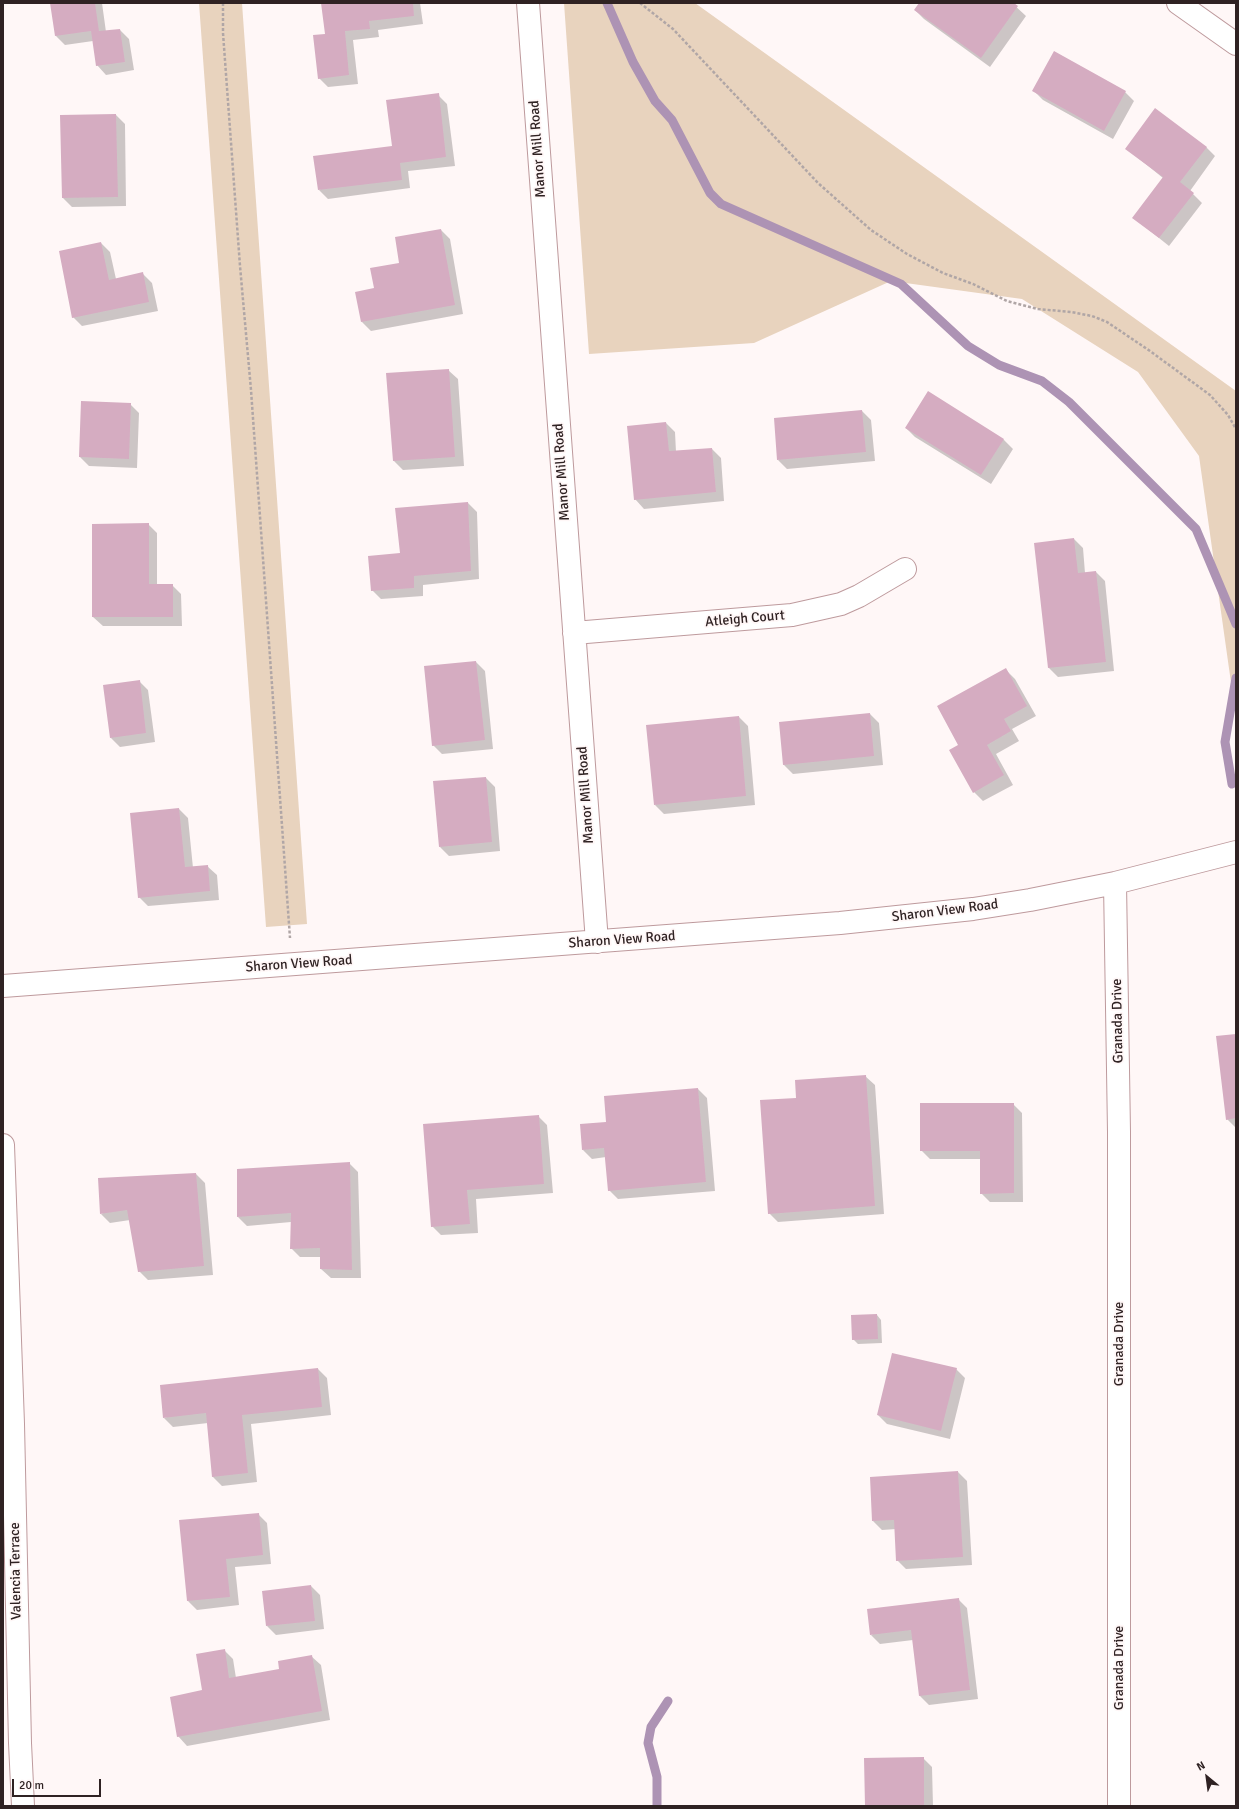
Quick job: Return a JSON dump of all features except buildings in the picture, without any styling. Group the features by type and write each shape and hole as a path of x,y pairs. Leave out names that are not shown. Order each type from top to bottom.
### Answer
{"street":[{"name":"Manor Mill Road","path":"528,3 597,942"},
{"path":"1178,3 1236,44"},
{"name":"Atleigh Court","path":"574,633 792,615 841,604 860,596 905,569"},
{"name":"Sharon View Road","path":"3,986 840,923 973,909 1030,900 1115,883 1236,852"},
{"name":"Granada Drive","path":"1115,883 1119,1132 1119,1806"},
{"name":"Valencia Terrace","path":"3,1145 13,1424 20,1743 23,1806"}],"path":[{"path":"223,3 223,33 252,398 292,964"},
{"path":"640,3 673,29 818,182 871,230 907,254 943,273 973,284 1007,301 1038,309 1071,312 1092,316 1108,322 1210,395 1228,415 1236,429"}],"shaded area":[{"path":"199,3 242,3 307,924 266,927"},
{"path":"564,3 695,3 1236,391 1236,718 1199,456 1138,372 1022,299 891,281 754,343 589,354"}],"waterway":[{"path":"607,3 633,62 655,101 672,120 710,193 721,204 901,284 968,346 999,365 1042,381 1069,402 1196,529 1236,624"},
{"path":"1232,784 1225,742 1236,678"},
{"path":"657,1806 657,1777 648,1743 651,1727 668,1701"}]}
